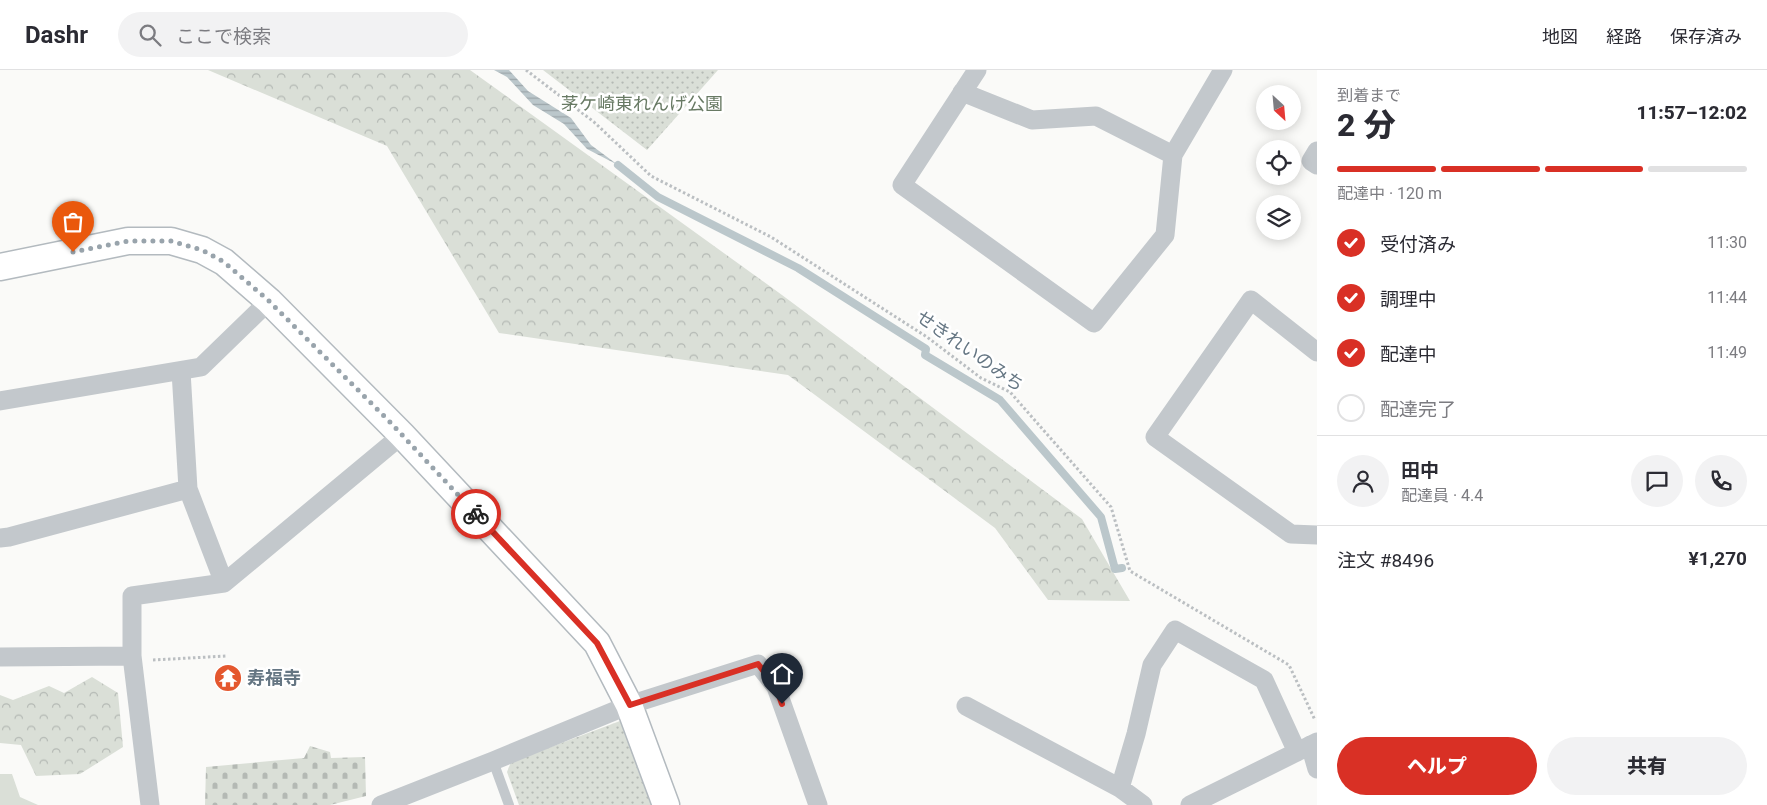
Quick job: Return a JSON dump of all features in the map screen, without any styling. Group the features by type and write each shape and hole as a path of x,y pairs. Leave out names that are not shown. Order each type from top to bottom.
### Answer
{"street":[{"path":"978,70 902,185 1094,323 1165,235 1173,155 1223,70"},
{"path":"962,92 1032,120 1096,116 1173,155"},
{"path":"1317,151 1310,160 1317,165"},
{"path":"0,266 128,241 171,241 202,250 224,262 269,301 402,435 597,643 630,705 666,805"},
{"path":"1317,352 1251,300 1155,437 1291,534 1317,535"},
{"path":"0,401 201,367 269,301"},
{"path":"181,371 188,489 224,583"},
{"path":"150,805 133,658 132,596 224,583 402,435"},
{"path":"0,538 188,489"},
{"path":"1120,788 1136,734 1152,665 1175,630 1264,680 1308,746 1317,769"},
{"path":"0,657 133,658"},
{"path":"381,805 630,705 758,664 776,687 818,805"},
{"path":"966,706 1120,788 1143,805"},
{"path":"1190,805 1308,746"}],"lane":[{"path":"493,761 509,805"}],"path":[{"name":"せきれいのみち","path":"526,70 594,122 651,176 771,237 927,337 981,378 1010,392 1111,507 1130,571 1290,665 1317,726"},
{"path":"133,658 226,656"}],"green space":[{"path":"208,70 470,70 782,295 1082,519 1130,601 1048,600 995,528 788,375 499,333 387,146"},
{"name":"茅ケ崎東れんげ公園","path":"543,70 718,70 647,150"},
{"path":"92,677 118,693 123,747 80,774 36,776 21,745 0,743 0,695 13,700 49,686 64,693"},
{"path":"620,721 626,726 655,805 519,805 507,772 511,762"},
{"path":"310,746 330,752 331,758 365,757 366,796 330,805 205,805 206,767 304,758"},
{"path":"0,774 12,774 20,797 38,805 0,805"}],"shaded area":[{"path":"494,70 509,70 528,91 571,118 591,145 618,165 587,149 564,124 533,105 507,77"}],"waterway":[{"path":"618,165 658,197 798,268 926,349 925,355 1000,400 1101,517 1115,569 1122,568"}],"way so far":[{"path":"73,252 128,241 171,241 202,250 224,262 269,301 389,421 476,514"}],"place":[{"name":"寿福寺","path":"228,678"}],"route":[{"path":"476,514 597,643 630,705 758,664 776,687 782,704"}]}
